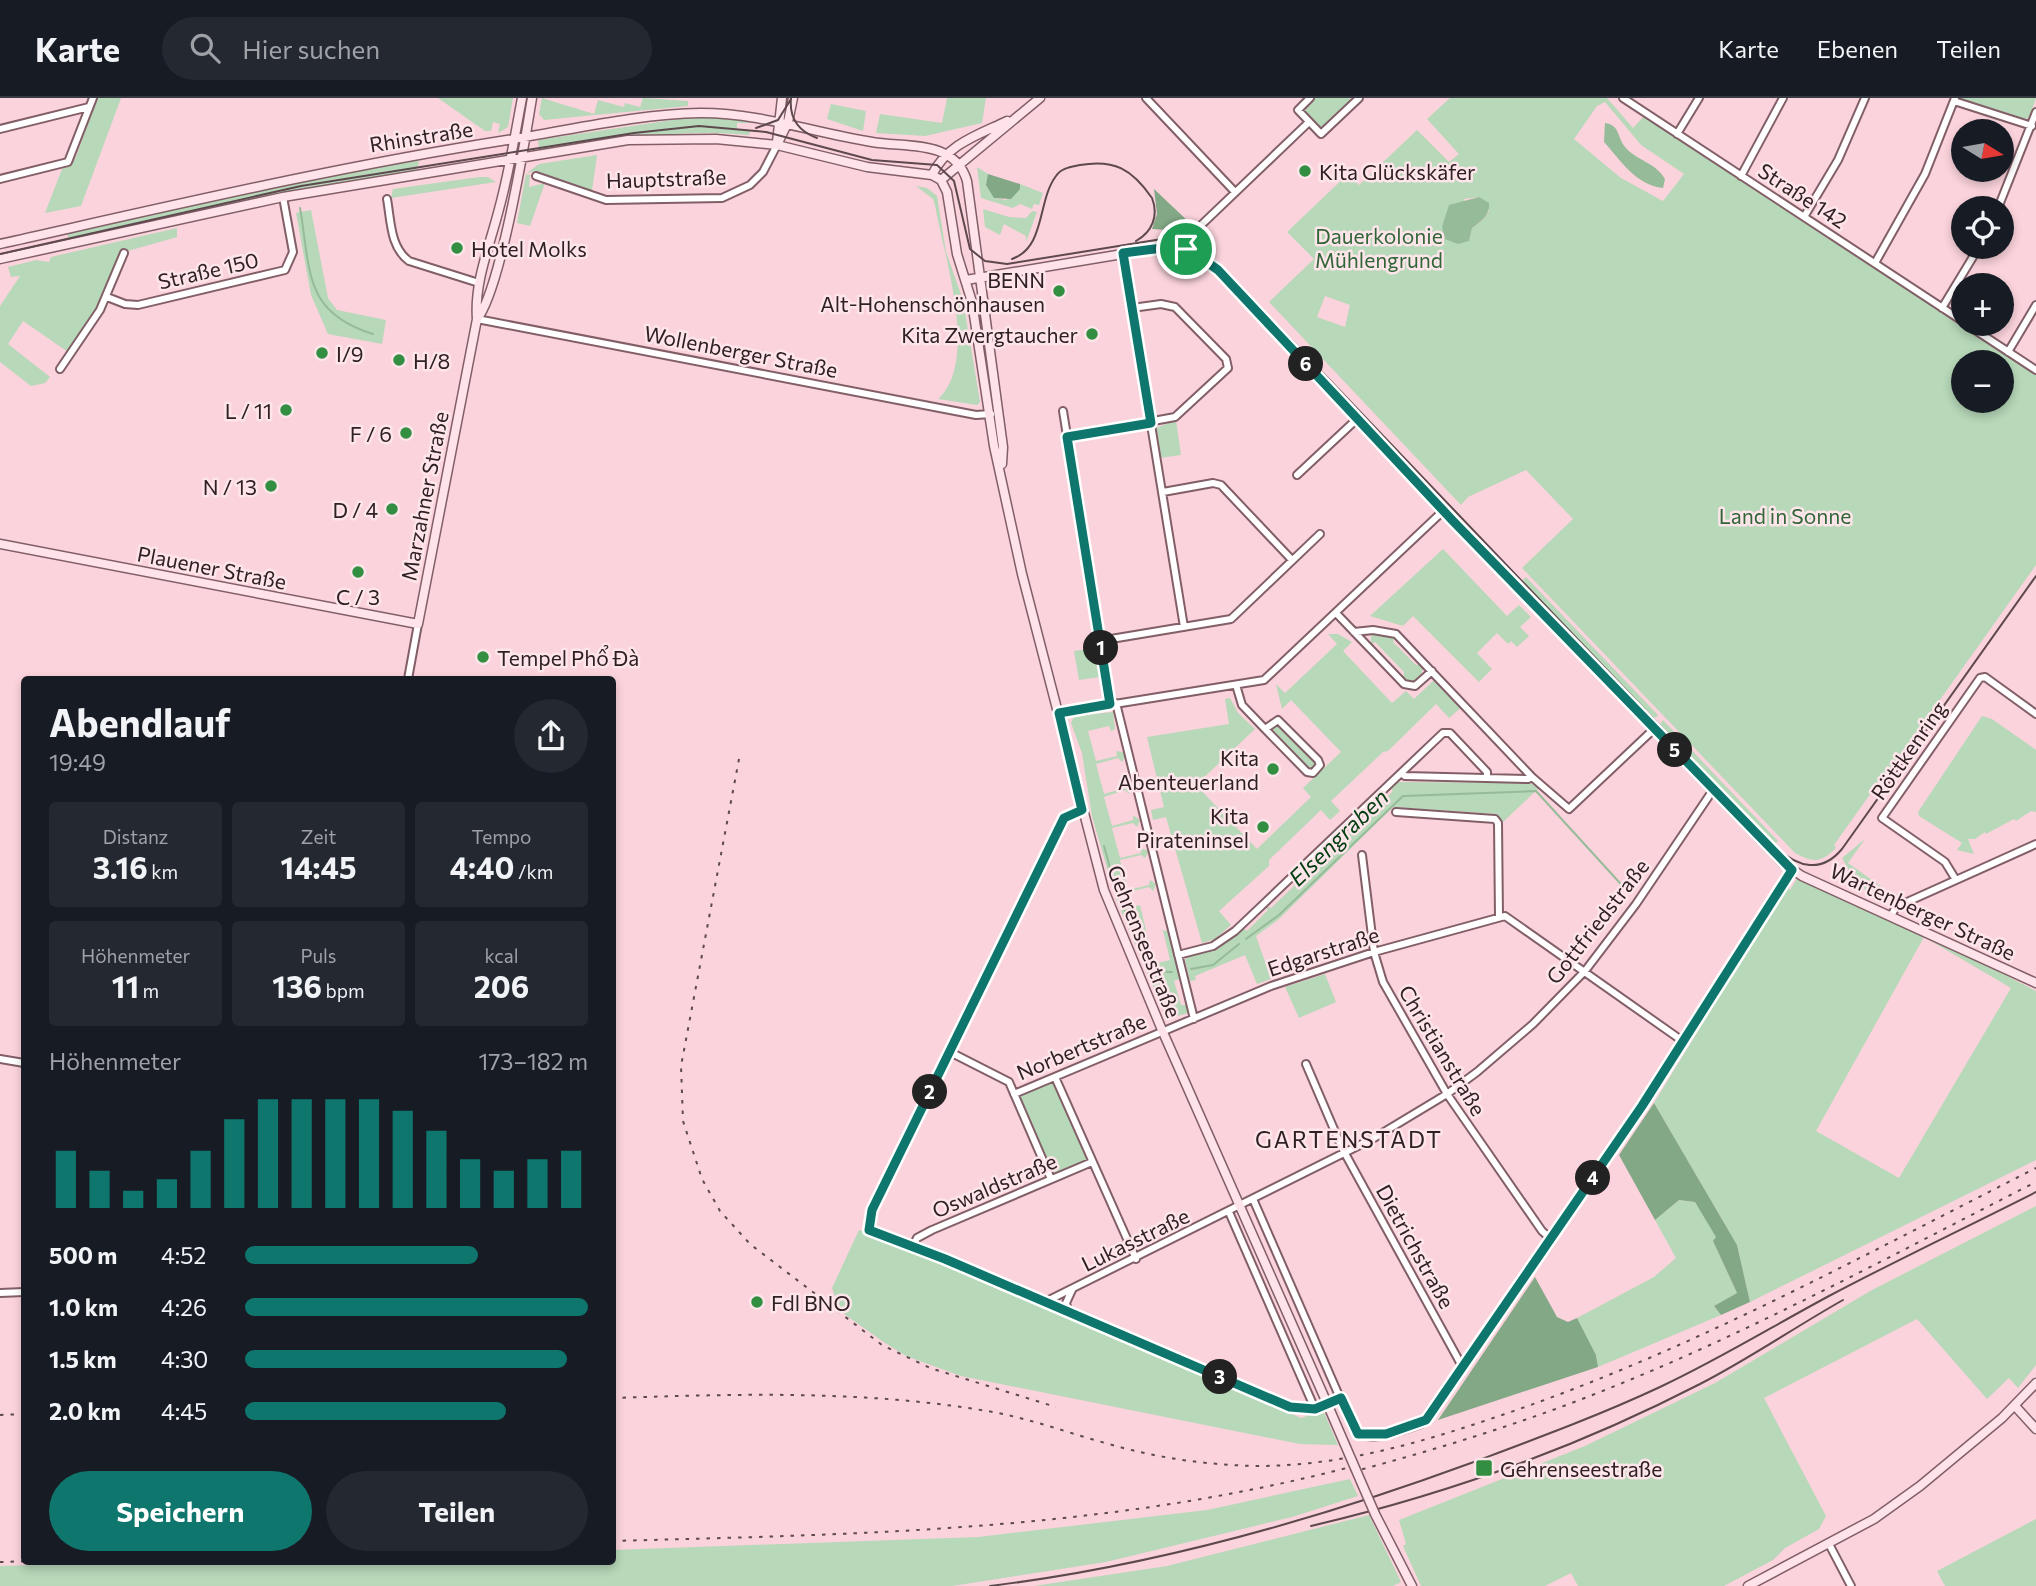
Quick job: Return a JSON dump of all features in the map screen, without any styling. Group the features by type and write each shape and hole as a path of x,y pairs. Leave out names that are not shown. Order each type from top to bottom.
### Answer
{"main road":[{"name":"Marzahner Straße","path":"418,624 477,319 475,301 510,161 522,98"},
{"name":"Marzahner Straße","path":"477,319 486,303 502,246 532,98"},
{"name":"Hauptstraße","path":"777,145 782,98"},
{"name":"Hauptstraße","path":"777,145 788,122 793,98"},
{"path":"941,180 1040,98"},
{"name":"Rhinstraße","path":"0,244 337,168 525,137 670,115 743,115 788,122"},
{"path":"932,175 945,154 973,136 1018,116"},
{"path":"788,122 858,140 898,146 923,146 945,154 960,165 968,185 981,277"},
{"name":"Rhinstraße","path":"0,259 283,197 510,161 597,144 648,139 716,139 777,145"},
{"path":"777,145 867,167 932,175 941,180 947,192 957,254 967,279 1123,253 1170,247 1186,249"},
{"name":"Wartenberger Straße","path":"1186,249 1218,270 1443,511 1792,870 2036,983"},
{"name":"Gehrenseestraße","path":"981,277 1001,470 1022,573 1082,810 1112,913 1375,1514 1412,1586"},
{"name":"Gehrenseestraße","path":"967,279 994,414"},
{"name":"Plauener Straße","path":"0,544 418,624"},
{"path":"1748,1586 1874,1519 1927,1482 2015,1406 2036,1383"},
{"path":"2015,1406 2036,1429"}],"street":[{"path":"0,179 68,162 93,98"},
{"path":"1146,98 1235,192"},
{"path":"1310,98 1298,110 1321,134 1357,99"},
{"name":"Straße 142","path":"1623,98 1951,314"},
{"path":"1677,134 1699,98"},
{"path":"1741,176 1783,98"},
{"path":"1804,217 1838,160 1865,98"},
{"path":"1875,263 1925,174 1954,100 2032,126"},
{"path":"0,129 89,107"},
{"path":"2003,196 2036,112"},
{"path":"1186,249 1196,230 1309,122"},
{"name":"Hauptstraße","path":"536,176 606,200 722,198 738,193 757,178 766,168 777,145"},
{"name":"Straße 150","path":"107,297 125,304 138,304 285,270 293,252 283,197"},
{"path":"387,199 394,241 401,255 409,261 479,283"},
{"path":"60,369 107,297 124,253"},
{"path":"1123,253 1184,627"},
{"path":"1942,308 1972,259"},
{"path":"1067,437 1151,423 1183,412 1228,368 1226,359 1175,307 1161,304 1132,308"},
{"path":"2009,350 2036,305"},
{"name":"Wollenberger Straße","path":"477,319 994,414"},
{"name":"Straße 142","path":"1984,336 2005,350"},
{"name":"Straße 142","path":"2014,356 2036,370"},
{"name":"Gehrenseestraße","path":"1063,411 1099,641 1194,1019"},
{"path":"1297,475 1358,418"},
{"path":"1163,492 1213,483 1222,485 1292,560"},
{"path":"1059,713 1236,685 1269,677 1443,511"},
{"path":"1099,641 1231,618 1320,534"},
{"path":"1336,613 1404,684 1415,686 1432,671"},
{"name":"Marzahner Straße","path":"409,676 418,624"},
{"path":"1354,632 1392,632 1532,777 1569,809 1654,729"},
{"name":"Röttkenring","path":"1956,880 1945,862 1882,818 1980,678 1985,677 2036,714"},
{"path":"1236,685 1242,705 1265,729 1307,772 1311,774 1318,769 1318,760 1281,722 1274,721 1265,729"},
{"path":"1178,955 1213,946 1225,939 1447,732 1487,772 1487,778"},
{"path":"1401,773 1405,776 1532,777"},
{"name":"Gottfriedstraße","path":"1239,1206 1345,1152 1447,1094 1533,1024 1585,971 1636,904 1713,790"},
{"path":"1082,810 1064,818 870,1215 869,1230 913,1246 1290,1407 1315,1409 1341,1398"},
{"path":"1396,812 1495,820 1499,917 1510,918 1684,1042"},
{"path":"1892,914 1896,907 2036,844"},
{"name":"Christianstraße","path":"1362,855 1374,952 1391,999 1447,1094 1550,1239"},
{"path":"1252,1199 1354,1430 1363,1436 1371,1436 1421,1424 1684,1042 1792,870"},
{"name":"Edgarstraße","path":"1162,1030 1270,986 1374,952 1499,917"},
{"name":"Norbertstraße","path":"1014,1094 1162,1030"},
{"path":"950,1052 1009,1082 1051,1180"},
{"path":"0,1059 21,1062"},
{"name":"Dietrichstraße","path":"1306,1064 1345,1152 1462,1366"},
{"path":"1055,1077 1136,1259"},
{"name":"Oswaldstraße","path":"913,1246 917,1238 932,1230 1093,1162"},
{"name":"Lukasstraße","path":"1045,1302 1239,1206"},
{"path":"1229,1212 1315,1409"},
{"path":"1069,1313 1066,1303 1072,1290"},
{"path":"0,1293 21,1292"},
{"path":"1829,1544 1850,1586"}],"green space":[{"path":"97,98 121,98 81,206 45,213 62,169 71,165 76,157"},
{"path":"438,98 513,98 508,127 498,133 500,124 493,122 491,131 485,131"},
{"path":"542,98 594,114 598,100 624,107 625,103 640,107 643,98 688,101 688,106 544,120 539,114"},
{"path":"947,98 986,98 982,123 925,136 876,133 880,114 942,123"},
{"path":"1315,98 1350,98 1351,102 1322,129 1304,111"},
{"name":"Land in Sonne","path":"1450,98 1607,98 1633,128 1645,115 1951,317 1951,336 1980,336 2001,350 1951,350 1951,413 2014,413 2014,358 2036,373 2036,565 1834,845 1836,848 1825,857 1811,860 1795,853 1522,568 1573,519 1526,470 1468,497 1461,505 1269,302 1314,259 1287,232 1348,174 1359,185 1417,130 1449,162 1459,154 1427,119","holes":["1605,102 1641,145 1684,174 1663,201 1621,178 1574,139 1597,106","1479,197 1489,211 1483,220 1472,228 1469,241 1464,199","1325,296 1350,305 1345,327 1317,317"]},
{"path":"1961,98 2036,98 2029,118 2018,120 1964,102"},
{"path":"831,104 866,111 863,131 827,119"},
{"path":"692,117 751,119 750,123 737,123 737,130 750,131 749,135 669,134 536,152 539,148 538,140"},
{"path":"597,155 592,191 535,171 527,173 539,164"},
{"path":"415,159 419,162 416,172 254,198 69,240 67,233 281,184"},
{"path":"977,167 988,174 994,198 1006,200 1020,189 1020,184 1043,193 1039,205 1034,204 1032,209 1020,204 1013,208 981,198"},
{"path":"526,174 530,175 529,187 545,183 530,226 517,223"},
{"path":"488,177 496,182 391,198 393,189"},
{"path":"916,186 927,188 937,196 946,252 963,300 980,402 977,405 938,399 950,382 956,359 958,334 951,277 935,205 933,199"},
{"path":"983,209 1009,217 1026,218 1032,211 1037,212 1026,242 1026,236 1004,224 1000,235 985,227"},
{"path":"311,210 328,298 337,310 386,320 382,344 328,334 311,295 296,213"},
{"path":"177,228 177,237 121,253 97,306 68,352 23,321 8,344 50,377 45,383 31,386 0,362 0,306 20,276 11,277 8,267 36,260 49,262 51,257"},
{"path":"1176,420 1181,455 1160,458 1156,428"},
{"path":"1443,549 1507,616 1519,605 1531,617 1520,627 1529,636 1517,647 1511,641 1508,644 1497,633 1477,653 1492,669 1479,682 1413,616 1403,626 1370,616"},
{"path":"1526,577 1658,716 1650,719 1520,583"},
{"path":"1371,633 1395,637 1393,642 1416,665 1421,664 1420,677 1413,682 1403,678 1404,672 1375,642 1371,645"},
{"path":"1328,634 1338,634 1352,642 1343,651 1392,703 1406,691 1414,699 1434,680 1432,675 1463,706 1449,718 1436,704 1388,751 1383,752 1331,801 1340,811 1330,820 1321,810 1269,860 1269,866 1219,911 1231,925 1215,939 1202,943 1166,817 1153,820 1151,810 1164,807 1147,737 1229,724 1225,699 1230,698 1238,713 1255,729 1196,785 1257,849 1311,797 1303,788 1341,752 1291,700 1282,709 1276,684 1285,693 1337,644"},
{"path":"1096,648 1100,677 1079,680 1074,651"},
{"path":"1113,712 1115,729 1111,731 1109,726 1088,731 1096,761 1117,756 1116,751 1123,752 1125,757 1122,762 1118,758 1096,764 1104,794 1125,788 1126,783 1132,787 1129,794 1125,790 1104,797 1112,826 1133,820 1133,815 1140,820 1137,827 1133,823 1112,828 1120,858 1141,853 1140,848 1149,851 1145,858 1141,855 1120,860 1128,890 1149,885 1150,880 1156,884 1153,891 1149,887 1129,892 1133,907 1140,905 1154,964 1170,960 1163,931 1158,930 1168,931 1180,979 1174,981 1181,1005 1186,1005 1188,1013 1167,1019 1116,899 1092,816 1082,753 1071,723 1074,716"},
{"path":"1982,716 1992,719 2036,750 2036,812 2031,811 2016,821 2014,819 1975,839 1968,839 1974,854 1957,850 1962,843 1919,816 1918,812"},
{"path":"1663,720 1778,841 1773,846 1658,727"},
{"path":"1279,724 1315,761 1317,765 1312,770 1272,732 1274,725"},
{"path":"1395,782 1530,783 1539,788 1503,822 1496,814 1393,807 1279,919 1256,936 1271,979 1257,984 1245,955 1195,976 1196,980 1190,981 1185,960 1187,957 1219,948 1243,928 1247,931 1268,910 1265,906 1271,908 1294,886 1293,880 1297,884 1318,864 1315,859 1321,861 1342,841 1341,835 1344,838 1366,818 1364,812 1368,816 1393,791 1389,788"},
{"path":"1865,839 1848,863 1893,895 1902,893 1902,897 1891,902 1858,886 1842,858"},
{"path":"1798,877 1936,939 2036,991 2036,1160 1750,1302 1737,1245 1654,1103 1787,885 1790,890","holes":["1924,937 2011,988 1899,1178 1816,1131"]},
{"path":"1325,974 1336,1002 1299,1018 1285,987"},
{"path":"1054,1080 1089,1161 1056,1176 1050,1174 1018,1097"},
{"path":"1679,1200 1695,1202 1717,1237 1713,1241 1737,1293 1714,1306 1721,1315 1598,1367 1596,1355 1577,1318 1654,1277 1676,1258 1655,1220"},
{"path":"2036,1206 2036,1365 2018,1388 2009,1378 1987,1399 1917,1319 1764,1398 1826,1516 1819,1529 1785,1548 1773,1560 1724,1586 1578,1586 1571,1573 1545,1586 1421,1586 1403,1546 1406,1544 1399,1520 1585,1446 1715,1383 1872,1290"},
{"path":"859,1230 1093,1323 1301,1418 1323,1410 1338,1445 1300,1444 961,1376 906,1356 840,1311 832,1288"},
{"path":"1350,1479 1358,1496 1292,1517 1106,1562 952,1586 0,1586 0,1566 616,1565 616,1550 978,1537 1207,1510"},
{"path":"1369,1515 1401,1582 1393,1586 1034,1586 1167,1566"},
{"path":"2036,1519 2036,1586 1945,1586 1937,1571"}],"shaded area":[{"path":"1605,123 1616,129 1622,143 1630,152 1661,173 1665,179 1663,188 1645,182 1623,164 1604,142"},
{"path":"988,174 1020,184 1020,189 1011,199 994,198 986,185"},
{"path":"1154,189 1191,224 1185,231 1152,229 1157,214"},
{"path":"1479,197 1489,203 1489,208 1484,218 1472,228 1469,241 1458,244 1445,239 1442,227 1449,205"},
{"path":"1654,1103 1737,1245 1750,1302 1721,1315 1714,1306 1737,1293 1713,1241 1716,1237 1695,1202 1679,1200 1655,1220 1619,1155"},
{"path":"1535,1277 1557,1317 1568,1322 1577,1318 1596,1355 1598,1367 1438,1420"}],"waterway":[{"path":"300,208 309,270 322,301 350,325 373,334"},
{"name":"Elsengraben","path":"1246,939 1279,915 1403,796 1536,791 1629,893"},
{"name":"Elsengraben","path":"1104,846 1117,893 1151,971 1172,972"},
{"name":"Elsengraben","path":"1191,969 1213,965 1239,944"}],"tram line":[{"path":"791,98 796,123 817,138"},
{"path":"756,128 778,120 791,99"},
{"path":"0,254 301,186 634,133 699,126 766,132 872,160 937,165 954,181 970,249 985,261 1007,264 1162,239 1189,243 1218,263 1777,848 1793,860 1810,865 1826,862 1842,849 2036,576"},
{"path":"1012,259 1023,253 1031,244 1050,186 1058,173 1080,165 1103,164 1121,168 1145,188 1154,205 1153,223 1136,241"},
{"path":"990,1586 1113,1566 1234,1538 1413,1484 1519,1445 1682,1377 1808,1307 2036,1192"},
{"path":"1311,1526 1411,1500 1460,1484 1606,1428 1718,1374 1843,1300"}],"railway":[{"path":"739,759 681,1066 683,1121 702,1179 720,1211 750,1244 882,1345 930,1368 1056,1407"},
{"path":"616,1398 800,1395 894,1400 1003,1414 1127,1449 1201,1462 1288,1465 1350,1457 1410,1444 1469,1426 1569,1391 1637,1363 1772,1302 2036,1168"},
{"path":"1352,1472 1512,1424 1660,1367 1823,1291 2036,1182"},
{"path":"0,1415 21,1414"},
{"path":"616,1541 896,1531 1082,1516 1268,1486 1362,1464"},
{"path":"0,1562 21,1561"}],"place":[{"name":"Kita Glückskäfer","path":"1305,171"},
{"name":"Hotel Molks","path":"457,248"},
{"name":"BENN Alt-Hohenschönhausen","path":"1059,291"},
{"name":"Kita Zwergtaucher","path":"1092,334"},
{"name":"I/9","path":"322,353"},
{"name":"H/8","path":"399,360"},
{"name":"L / 11","path":"286,410"},
{"name":"F / 6","path":"406,433"},
{"name":"N / 13","path":"271,486"},
{"name":"D / 4","path":"392,509"},
{"name":"C / 3","path":"358,572"},
{"name":"Tempel Phổ Đà","path":"483,657"},
{"name":"Kita Abenteuerland","path":"1273,769"},
{"name":"Kita Pirateninsel","path":"1263,827"},
{"name":"Fdl BNO","path":"757,1302"},
{"name":"Gehrenseestraße","path":"1484,1468"}],"district":[{"name":"GARTENSTADT","path":"1349,1139"}],"route":[{"path":"1170,247 1186,249 1218,270 1420,483 1443,511 1792,870 1642,1106 1426,1420 1421,1424 1386,1434 1358,1434 1341,1398 1315,1409 1290,1407 945,1259 869,1230 872,1210 1064,818 1082,810 1059,713 1110,704 1067,437 1151,423 1123,253 1170,247"}],"park label":[{"name":"Dauerkolonie Mühlengrund","path":"1379,247"}]}
